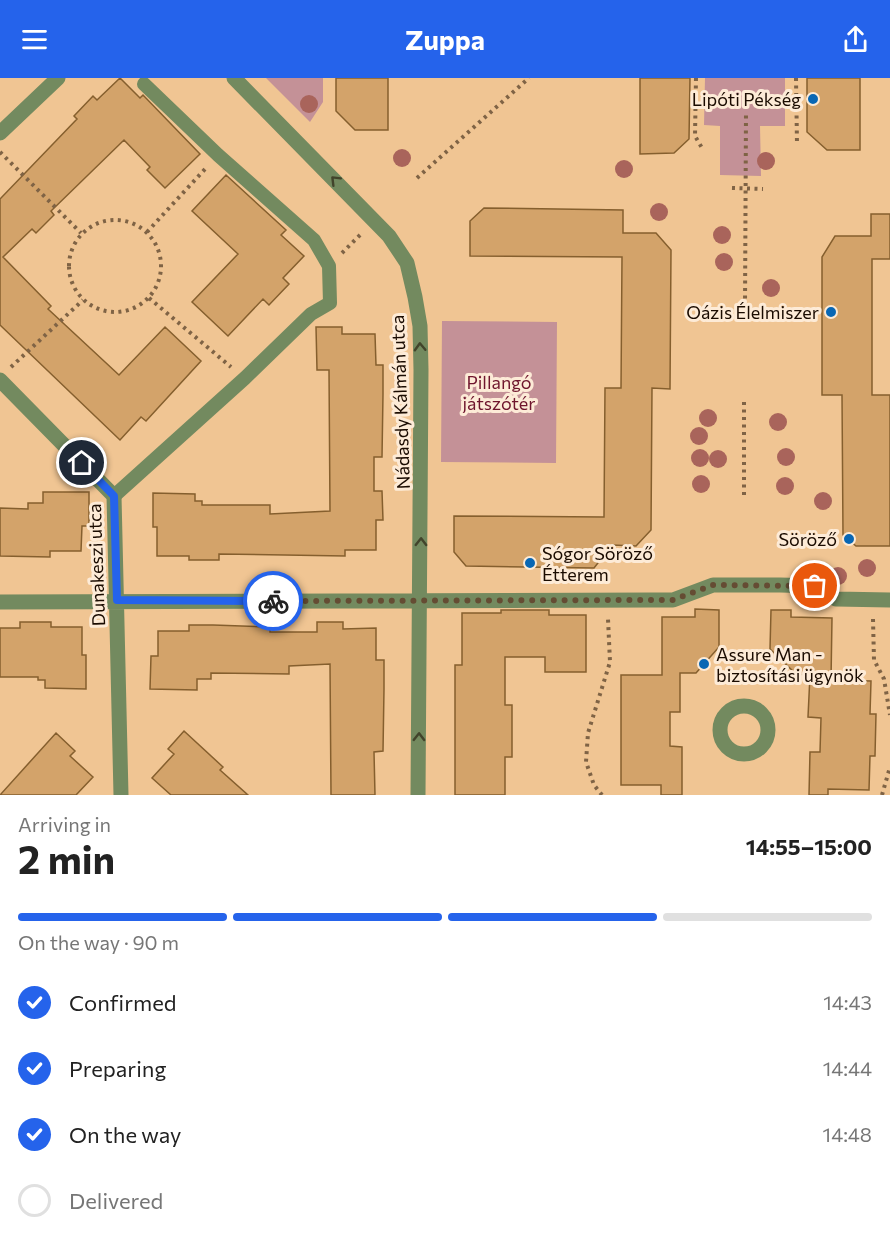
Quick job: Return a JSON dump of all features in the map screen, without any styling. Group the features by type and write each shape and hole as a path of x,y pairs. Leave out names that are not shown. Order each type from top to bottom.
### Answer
{"street":[{"path":"0,133 58,78"},
{"name":"Nádasdy Kálmán utca","path":"234,78 389,236 407,263 420,326 421,602 418,795"},
{"name":"Dunakeszi utca","path":"4,375 114,496 121,795"},
{"path":"0,602 673,600 713,585 815,586 836,599 890,600"}],"lane":[{"path":"114,496 245,378 311,314 330,303 328,266 314,240 218,155 144,84"}],"path":[{"path":"417,178 529,78"},
{"path":"696,78 695,136 702,148"},
{"path":"796,78 797,144"},
{"path":"745,306 746,111"},
{"path":"0,152 81,234"},
{"path":"147,232 218,155"},
{"path":"732,188 763,189"},
{"path":"328,266 360,236 371,217"},
{"path":"121,219 147,232 159,250 162,272 158,285 149,298 138,307 124,312 109,312 95,308 83,300 74,288 69,274 69,260 73,245 81,234 93,225 106,220 121,219"},
{"path":"149,298 245,378"},
{"path":"4,375 83,300"},
{"path":"744,402 744,496"},
{"path":"602,795 594,785 586,762 588,733 610,662 608,600"},
{"path":"872,600 874,660 884,679 890,715"},
{"path":"882,795 890,767"}],"green space":[{"path":"266,78 323,78 323,102 310,122"},
{"path":"705,78 785,78 785,126 760,126 761,176 720,175 720,126 704,125"},
{"name":"Pillangó játszótér","path":"442,321 557,322 556,463 441,462"}],"building":[{"path":"120,78 140,98 143,95 200,154 165,188 147,170 150,167 124,140 51,211 54,215 36,233 32,229 3,257 51,306 48,309 119,375 165,327 201,361 146,421 141,417 120,440 0,325 0,199 77,119 74,116 93,96 97,100"},
{"path":"336,78 388,78 388,130 355,130 336,111"},
{"path":"640,78 690,78 689,139 674,153 640,154"},
{"path":"807,78 860,78 860,150 827,150 807,132"},
{"path":"226,175 286,230 281,235 304,256 283,278 289,284 269,305 263,299 228,336 192,302 238,254 192,211"},
{"path":"484,208 623,210 623,233 656,233 671,250 670,389 652,388 651,530 636,546 612,545 594,568 466,566 454,552 454,516 604,517 605,388 621,388 622,257 470,256 470,221"},
{"path":"871,214 890,214 890,259 872,259 872,395 890,395 890,546 856,546 843,535 842,395 822,395 822,257 835,236 871,236"},
{"path":"316,327 342,327 342,334 375,334 376,365 383,365 382,457 374,457 374,491 382,491 383,520 376,520 376,550 345,550 345,556 219,554 219,560 189,560 189,556 157,556 157,527 153,527 153,493 195,494 195,501 202,501 202,505 270,505 270,514 330,511 329,370 317,370"},
{"path":"43,492 89,492 89,526 82,526 81,551 50,551 50,557 0,556 0,508 28,509 28,503 43,503"},
{"path":"695,609 719,610 719,647 696,673 680,673 680,712 670,712 670,746 682,747 682,795 661,795 661,785 621,785 621,675 662,675 662,617 695,617"},
{"path":"501,610 549,610 549,615 586,615 586,672 545,672 545,657 505,657 505,705 512,705 512,757 505,757 505,795 455,795 455,665 462,665 462,613 501,613"},
{"path":"771,610 791,610 791,617 832,618 831,680 871,681 870,714 876,714 875,756 870,756 869,790 828,789 828,795 809,795 810,752 820,752 821,718 808,717 810,675 796,674 770,649"},
{"path":"20,622 51,622 51,627 82,627 82,655 86,655 86,689 45,688 45,680 38,680 38,677 0,677 0,628 20,628"},
{"path":"317,622 343,622 343,629 376,628 376,660 384,660 384,689 383,751 374,752 375,795 331,795 330,664 289,666 289,674 211,673 211,679 197,679 197,690 150,689 151,656 158,656 158,631 189,631 189,625 213,625 270,627 270,632 317,632"},
{"path":"184,731 223,767 220,770 248,795 171,795 152,778 174,754 168,749"},
{"path":"56,733 75,751 70,756 93,777 76,795 0,795"}],"way so far":[{"path":"273,601 673,600 713,585 815,586"}],"place":[{"name":"Lipóti Pékség","path":"813,99"},
{"name":"Oázis Élelmiszer","path":"831,312"},
{"name":"Söröző","path":"849,539"},
{"name":"Sógor Söröző Étterem","path":"530,563"},
{"name":"Assure Man - biztosítási ügynök","path":"704,664"}],"route":[{"path":"82,463 114,496 117,600 273,601"}]}
